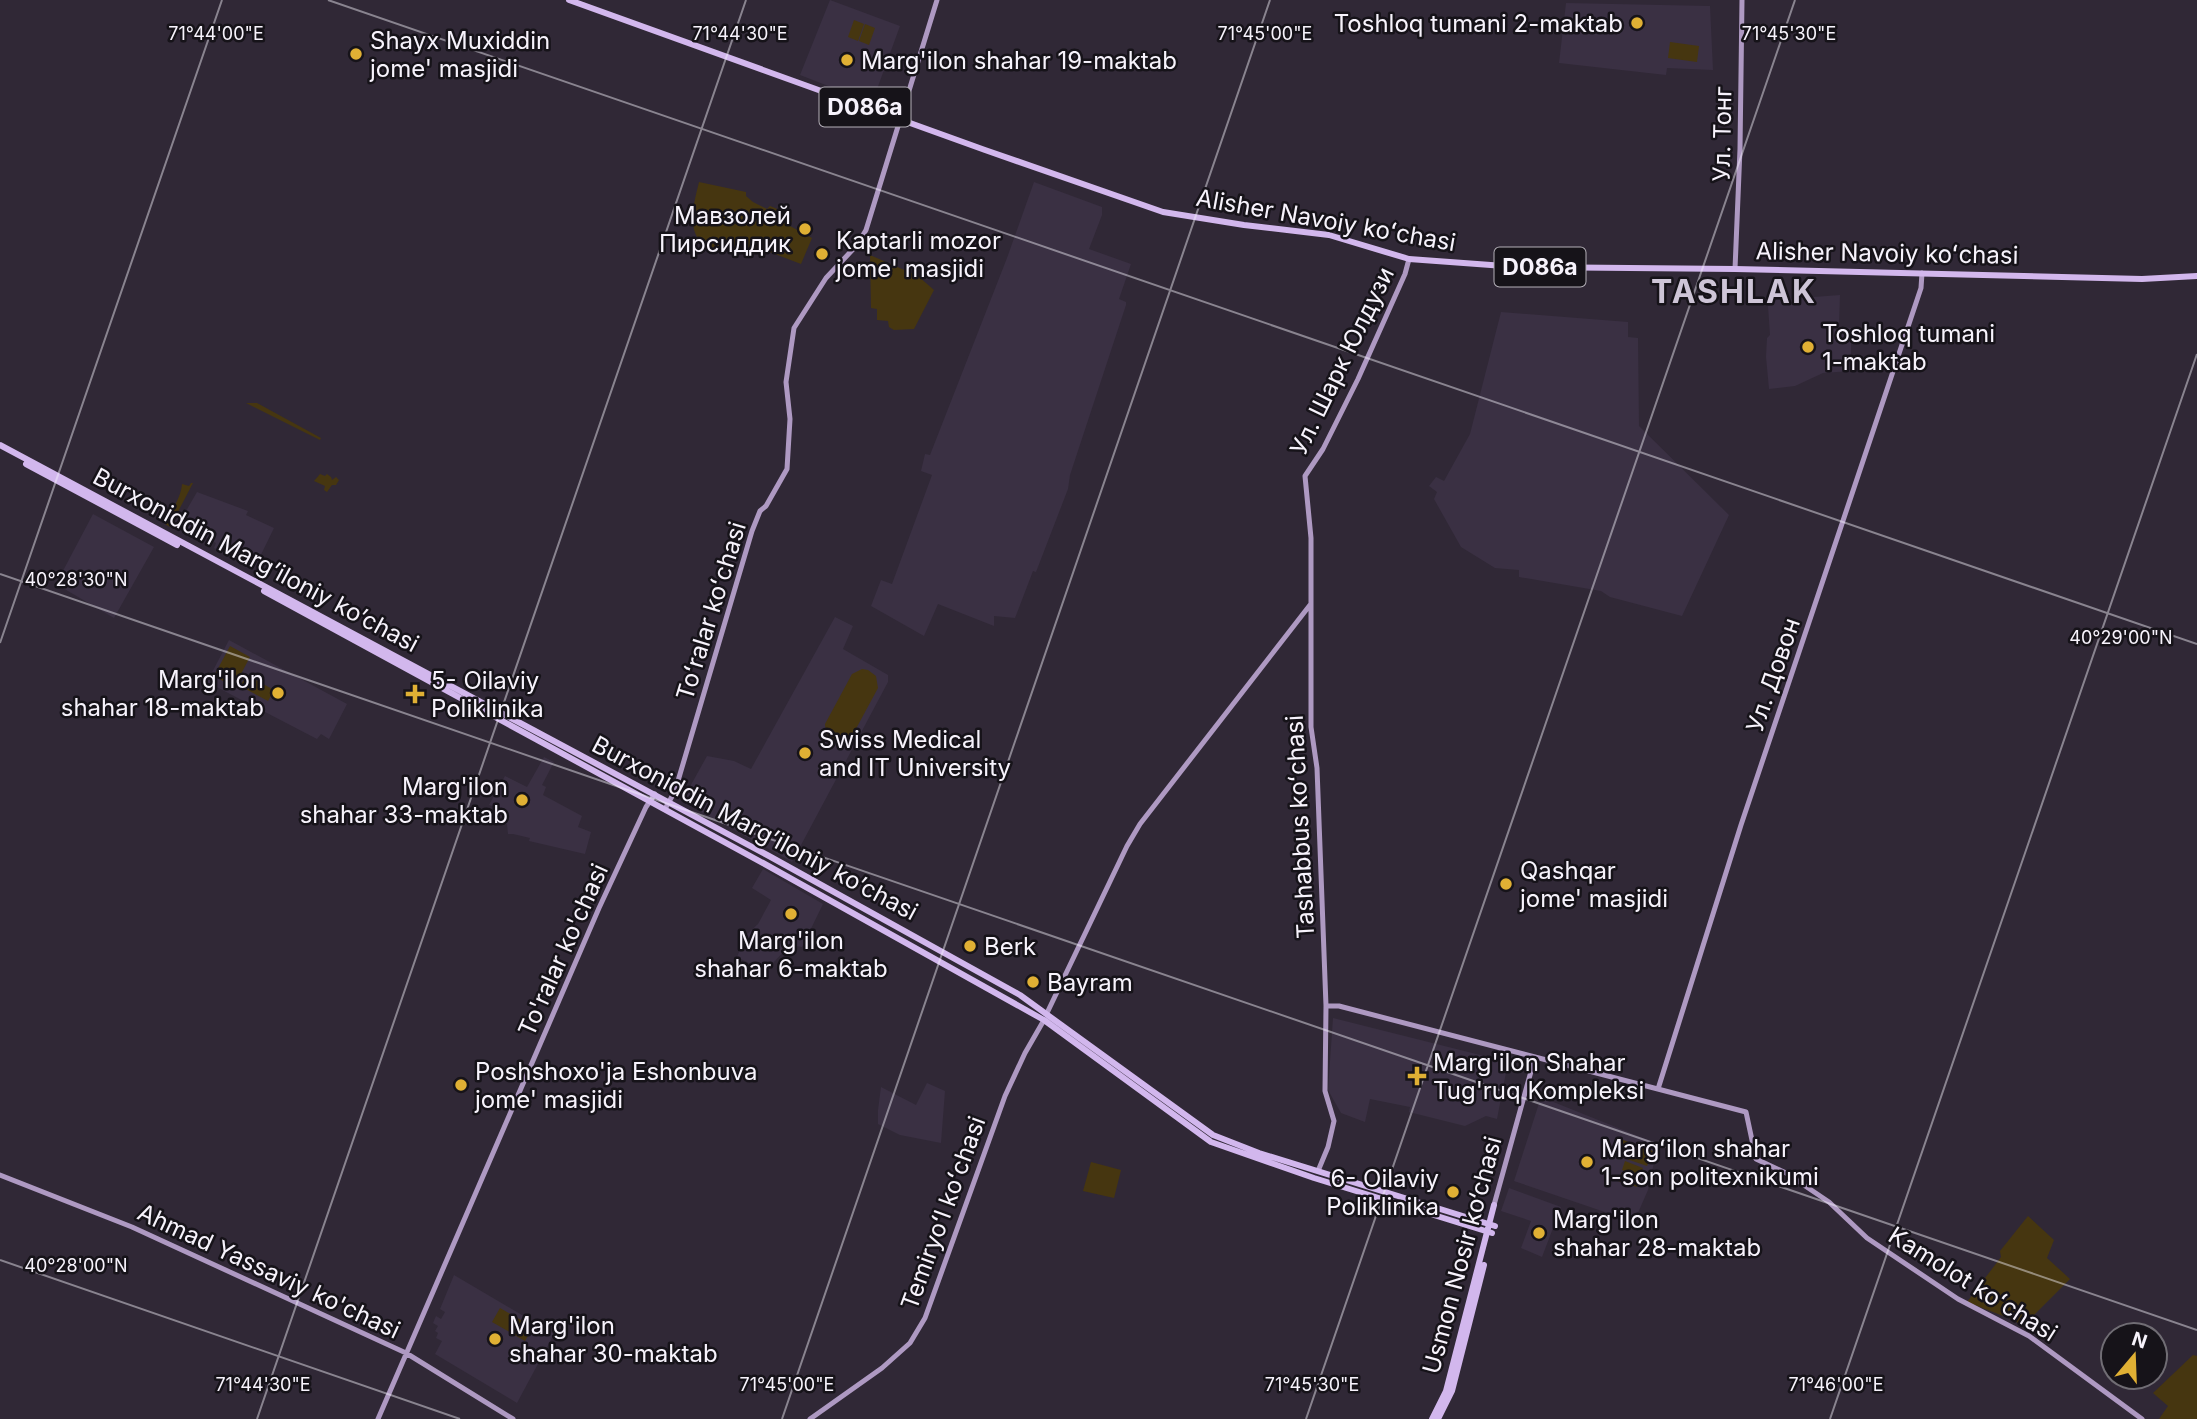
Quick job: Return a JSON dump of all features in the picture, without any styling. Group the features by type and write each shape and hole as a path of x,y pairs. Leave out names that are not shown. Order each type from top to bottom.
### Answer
{"main road":[{"name":"Alisher Navoiy koʻchasi","path":"569,0 1163,212 1329,235 1409,259 1518,267 1735,269 2142,279 2197,276"},
{"name":"Burxoniddin Marg’iloniy ko’chasi","path":"0,447 655,794 1020,995 1111,1070 1211,1142 1492,1229"},
{"name":"Burxoniddin Marg’iloniy ko’chasi","path":"0,447 1045,1016 1213,1135 1316,1174"},
{"name":"Usmon Nosir ko‘chasi","path":"1438,1419 1452,1391 1492,1229 1494,1205"},
{"name":"Usmon Nosir ko‘chasi","path":"1432,1419 1446,1391 1492,1229"}],"street":[{"name":"Toʻralar koʻchasi","path":"665,809 675,791 752,531 760,511 766,506 787,469 790,419 786,382 794,328 826,278 857,245 866,230 937,0"},
{"name":"Ул. Тонг","path":"1735,269 1742,0"},
{"name":"Ул. Шарк Юлдузи","path":"1305,476 1324,449 1358,379 1405,274 1409,259"},
{"name":"Ул. Довон","path":"1658,1089 1741,825 1921,288 1922,273"},
{"name":"Tashabbus koʻchasi","path":"1305,476 1311,538 1311,727 1317,768 1326,1006 1325,1091 1334,1121 1328,1147 1316,1174"},
{"name":"Temiryoʻl koʻchasi","path":"810,1419 882,1368 910,1343 925,1318 1005,1096 1127,846 1140,824 1310,605"},
{"path":"1297,622 1310,624"},
{"name":"To'ralar ko'chasi","path":"406,1353 599,908 655,794"},
{"path":"1326,1006 1339,1006 1658,1089"},
{"name":"Usmon Nosir ko‘chasi","path":"1494,1205 1535,1057"},
{"name":"Kamolot koʻchasi","path":"1658,1089 1746,1112 1756,1159 1786,1173 1829,1202 1867,1238 1958,1299 2029,1336 2141,1419"},
{"name":"Ahmad Yassaviy ko'chasi","path":"0,1175 132,1227 406,1353 513,1419"},
{"path":"379,1419 406,1353"}],"shaded area":[{"name":"Marg'ilon shahar 19-maktab","path":"830,0 900,26 872,103 800,75"},
{"name":"Toshloq tumani 2-maktab","path":"1566,3 1710,6 1713,70 1667,68 1666,75 1559,63"},
{"path":"854,20 864,24 858,41 848,37"},
{"path":"865,24 875,28 869,45 859,41"},
{"path":"1670,42 1699,46 1697,62 1668,58"},
{"path":"699,182 746,192 746,196 753,202 767,209 770,206 787,213 792,220 790,226 812,238 801,264 767,251 706,247 699,241 693,225 693,208"},
{"path":"1034,182 1102,207 1102,215 1089,249 1131,264 1119,299 1126,302 1126,305 1070,475 1068,489 1015,618 994,616 994,626 938,604 924,636 871,606 881,580 892,584 932,475 921,471 925,454 930,455"},
{"path":"870,255 918,276 934,290 914,329 894,330 889,327 888,321 877,320 877,309 871,308"},
{"name":"Toshloq tumani 1-maktab","path":"1840,295 1839,327 1851,328 1851,371 1823,373 1795,386 1769,389 1766,357 1767,338 1770,335 1768,306 1774,305 1774,300"},
{"path":"1501,312 1628,322 1628,337 1638,338 1639,426 1729,515 1682,616 1610,597 1601,591 1519,577 1519,570 1495,568 1461,547 1434,499 1437,492 1429,486 1436,477 1444,481 1470,434"},
{"path":"246,403 257,403 321,438 320,440"},
{"path":"320,474 327,474 332,480 336,477 339,480 327,492 324,490 325,486 314,481"},
{"path":"191,483 170,527 165,524 178,499 182,484 189,486"},
{"path":"197,492 248,511 246,515 274,528 254,569 214,548 216,543 179,523"},
{"path":"93,514 154,547 114,618 56,584"},
{"name":"Swiss Medical and IT University","path":"835,617 853,626 843,649 888,675 888,682 792,862 682,801 707,756 734,761 751,769"},
{"name":"Marg'ilon shahar 18-maktab","path":"229,640 347,704 329,739 321,734 317,739 207,682"},
{"path":"230,646 250,657 234,687 214,676"},
{"path":"862,669 876,676 878,688 851,738 842,743 833,741 826,734 825,724 852,674"},
{"path":"247,675 274,690 268,701 240,686"},
{"name":"Marg'ilon shahar 33-maktab","path":"544,757 554,762 542,785 546,787 543,795 582,816 578,827 591,832 585,854 508,834 505,810 489,805 505,776 527,787"},
{"name":"Marg'ilon shahar 6-maktab","path":"763,869 823,904 802,947 790,945 767,972 737,957 746,935 758,924 771,900 752,888"},
{"name":"Marg'ilon Shahar Tug'ruq Kompleksi","path":"1333,1018 1508,1062 1497,1119 1486,1116 1465,1126 1409,1112 1410,1107 1370,1099 1365,1122 1341,1113 1328,1090"},
{"path":"927,1083 945,1091 941,1143 900,1135 878,1124 881,1087 916,1105"},
{"name":"Margʻilon shahar 1-son politexnikumi","path":"1541,1097 1658,1144 1648,1190 1634,1222 1514,1181"},
{"path":"1618,1138 1653,1151 1647,1166 1612,1154"},
{"path":"1625,1161 1643,1168 1640,1177 1622,1170"},
{"path":"1091,1162 1121,1170 1114,1198 1083,1191"},
{"path":"1622,1172 1640,1178 1637,1187 1618,1181"},
{"name":"Marg'ilon shahar 28-maktab","path":"1509,1188 1561,1207 1542,1257 1521,1248 1531,1221 1501,1211"},
{"path":"2028,1216 2054,1240 2047,1258 2070,1279 2023,1326 1967,1302 2001,1257 2000,1251"},
{"name":"Marg'ilon shahar 30-maktab","path":"454,1275 554,1334 517,1403 435,1354 442,1341 436,1338 438,1333 435,1331 438,1326 433,1323 436,1316 441,1319 445,1312 440,1309"},
{"path":"500,1308 533,1327 525,1341 492,1322"},
{"path":"2193,1355 2197,1356 2197,1419 2159,1419 2168,1406 2153,1393 2169,1391 2169,1378"}],"place":[{"name":"Toshloq tumani 2-maktab","path":"1637,23"},
{"name":"Shayx Muxiddin jome' masjidi","path":"356,54"},
{"name":"Marg'ilon shahar 19-maktab","path":"847,60"},
{"name":"Мавзолей Пирсиддик","path":"805,229"},
{"name":"Kaptarli mozor jome' masjidi","path":"822,254"},
{"name":"Toshloq tumani 1-maktab","path":"1808,347"},
{"name":"Marg'ilon shahar 18-maktab","path":"278,693"},
{"name":"5- Oilaviy Poliklinika","path":"415,694"},
{"name":"Swiss Medical and IT University","path":"805,753"},
{"name":"Marg'ilon shahar 33-maktab","path":"522,800"},
{"name":"Qashqar jome' masjidi","path":"1506,884"},
{"name":"Marg'ilon shahar 6-maktab","path":"791,914"},
{"name":"Berk","path":"970,946"},
{"name":"Bayram","path":"1033,982"},
{"name":"Marg'ilon Shahar Tug'ruq Kompleksi","path":"1417,1076"},
{"name":"Poshshoxo'ja Eshonbuva jome' masjidi","path":"461,1085"},
{"name":"Margʻilon shahar 1-son politexnikumi","path":"1587,1162"},
{"name":"6- Oilaviy Poliklinika","path":"1453,1192"},
{"name":"Marg'ilon shahar 28-maktab","path":"1539,1233"},
{"name":"Marg'ilon shahar 30-maktab","path":"495,1339"}],"district":[{"name":"TASHLAK","path":"1734,291"}]}
